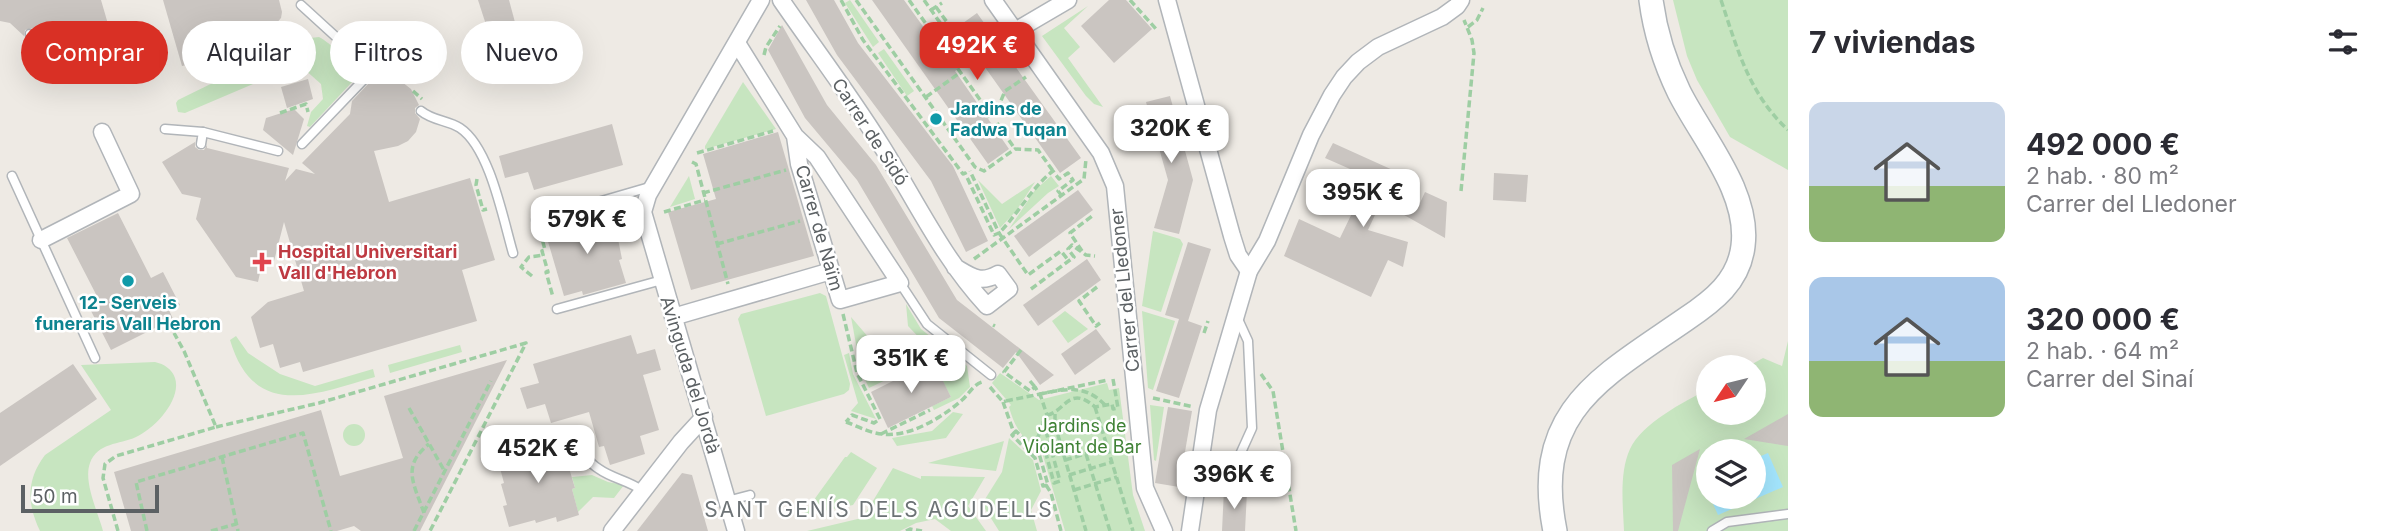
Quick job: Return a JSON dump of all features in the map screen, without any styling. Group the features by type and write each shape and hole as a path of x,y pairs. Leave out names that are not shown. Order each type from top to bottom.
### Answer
{"main road":[{"path":"1555,531 1550,490 1552,464 1560,437 1577,404 1608,372 1717,296 1734,275 1743,250 1744,224 1738,200 1672,75 1657,30 1651,0"},
{"path":"1566,531 1562,504 1564,470 1573,438 1589,408 1620,377 1715,314 1743,282 1753,256 1753,209 1741,180 1683,72 1671,38 1664,0"}],"street":[{"name":"Avinguda del Jordà","path":"736,531 662,280 643,212 643,203 761,0"},
{"name":"Carrer de Sidó","path":"781,0 962,264"},
{"name":"Carrer del Lledoner","path":"993,0 1101,153 1115,186 1145,488 1164,531"},
{"path":"1016,31 1068,0"},
{"path":"1167,0 1231,236 1238,255 1249,271"},
{"path":"1190,531 1208,410 1249,271 1267,241 1311,135 1344,77 1377,47 1442,17 1459,3"},
{"name":"Carrer de Naïm","path":"737,43 795,136 817,157 900,283 840,300 799,164 795,136"},
{"path":"41,240 131,194 102,132"},
{"path":"673,317 831,271"},
{"path":"610,530 681,442 704,418"}],"lane":[{"path":"301,5 330,32"},
{"path":"302,144 360,84"},
{"path":"421,111 429,117 460,127 478,147 487,166 513,253"},
{"path":"165,129 203,132 278,151"},
{"path":"201,144 203,132"},
{"path":"12,176 95,358"},
{"path":"536,219 653,186"},
{"path":"557,309 662,280"},
{"name":"Carrer de Naïm","path":"900,283 927,324 988,378"},
{"path":"1236,486 1238,459 1252,428 1248,341 1237,317"},
{"path":"492,446 519,438 552,433 559,435 570,441 597,468 630,482 643,491"},
{"path":"727,501 750,495"},
{"path":"1712,531 1727,522 1788,514"}],"path":[{"path":"841,0 863,40 962,174 975,167"},
{"path":"856,0 975,167 984,171 1015,149 1038,150 1059,179 1068,173 1073,180 1058,191 1062,196"},
{"path":"909,0 983,104"},
{"path":"924,0 953,41 939,50"},
{"path":"1130,0 1156,29"},
{"path":"1721,0 1744,71 1762,99 1788,130"},
{"path":"932,10 942,3"},
{"path":"1459,3 1474,53 1461,191"},
{"path":"936,7 960,40 945,50"},
{"path":"1468,27 1477,20 1483,8"},
{"path":"766,54 766,47 783,23"},
{"path":"926,97 961,72"},
{"path":"987,117 997,110 1005,91 1028,76"},
{"path":"280,113 306,104 308,112"},
{"path":"997,123 1015,149"},
{"path":"697,153 779,130"},
{"path":"962,264 1003,238 1084,179 1087,159"},
{"path":"692,162 696,164 727,280"},
{"path":"703,193 789,169"},
{"path":"475,171 483,210 487,209"},
{"path":"999,233 1018,213 1034,188 1053,171"},
{"path":"967,172 999,233 1036,285"},
{"path":"664,212 705,200"},
{"path":"1086,255 1070,233 1093,216"},
{"path":"717,244 803,220"},
{"path":"539,229 545,250 542,251 546,272 557,309"},
{"path":"1031,289 1074,257 1068,249 1072,246 1086,255 1095,256"},
{"path":"1028,275 1061,251 1069,261"},
{"path":"532,275 521,267 529,257 544,255"},
{"path":"1097,287 1079,301 1096,326 1100,323"},
{"path":"843,313 857,373 880,419 874,423 852,415 846,422 890,435 927,425 961,400 978,383 988,378"},
{"path":"1204,332 1208,320"},
{"path":"174,333 216,427"},
{"path":"118,531 103,478 105,464 116,456 216,427 319,403 526,343 430,531"},
{"path":"1021,350 1004,372 1030,391 1035,387"},
{"path":"1250,366 1266,379 1273,391 1296,531"},
{"path":"1061,531 1051,493 1046,485 1044,486 1035,458 1012,435 1014,433 1005,401 1120,378"},
{"path":"1095,407 1112,404 1113,409 1118,408 1111,379"},
{"path":"414,531 491,381"},
{"path":"1030,381 1040,394 1047,415"},
{"path":"1040,394 1069,388 1095,394 1105,405"},
{"path":"1146,396 1196,407"},
{"path":"1086,531 1055,425 1055,414 1062,404 1071,400 1084,400 1095,407 1133,531"},
{"path":"409,408 445,472"},
{"path":"880,434 930,410"},
{"path":"921,414 927,425"},
{"path":"1036,449 1043,421 1047,415 1055,414"},
{"path":"1036,449 1042,443 1054,483 1060,481 1043,421"},
{"path":"1014,433 1016,431 1036,449 1046,485"},
{"path":"147,531 136,482 303,433 331,531"},
{"path":"424,513 411,476 416,454 429,444"},
{"path":"1065,460 1108,447"},
{"path":"1086,454 1110,531"},
{"path":"222,457 238,531"},
{"path":"1069,475 1112,462"},
{"path":"1074,490 1117,477"},
{"path":"1072,509 1079,506"},
{"path":"211,531 237,523"},
{"path":"906,531 922,531"}],"green space":[{"path":"850,0 879,42 873,47 845,3"},
{"path":"1673,0 1788,0 1788,170 1730,137 1697,80 1687,56"},
{"path":"1088,6 1064,28 1080,47 1068,58 1103,107 1094,104 1086,96 1042,36"},
{"path":"316,37 330,45 330,84 350,84 310,127 307,126 311,112 323,99 321,84 316,80"},
{"path":"884,49 914,91 907,96 878,53"},
{"path":"743,82 776,129 705,149 705,146"},
{"path":"211,84 253,84 185,113 178,112 178,100"},
{"path":"689,176 695,199 670,207"},
{"path":"1051,176 1059,186 1009,229 1035,190"},
{"path":"978,180 1002,204 1035,182 1016,211 1000,228"},
{"path":"1153,231 1180,239 1183,244 1161,312 1142,306"},
{"path":"820,293 826,296 850,384 849,390 844,394 766,416 738,319 741,314"},
{"path":"906,304 921,329 941,345 931,350 908,326"},
{"path":"1065,311 1088,329 1068,343 1052,321"},
{"path":"1142,311 1175,321 1153,390 1148,388"},
{"path":"851,317 869,338 894,376 869,388 861,371"},
{"path":"236,336 248,353 280,374 315,386 373,369 375,377 310,394 271,392 254,382 241,366 230,340"},
{"path":"1788,341 1788,531 1624,531 1624,468 1636,439 1654,422 1696,395 1696,425 1766,425 1766,359 1782,366"},
{"path":"460,345 462,352 390,373 388,365"},
{"path":"947,350 967,366 970,387 959,398 934,410 932,406 951,397 942,380 946,378 935,355"},
{"path":"849,353 853,374 876,419 851,411 858,403 844,355"},
{"path":"155,362 167,367 175,378 174,395 165,413 143,433 98,451 90,463 88,479 103,531 40,531 30,492 39,464 45,455 111,410 81,365"},
{"name":"Jardins de Violant de Bar","path":"1000,373 1039,400 1107,383 1109,390 1119,388 1133,495 1145,531 1065,531 1041,449 1029,442 1020,432 1011,414 1011,405 992,383"},
{"path":"1150,405 1164,407 1156,461 1154,460"},
{"path":"953,412 963,414 946,438 897,446 892,438 932,431"},
{"path":"354,424 364,431 365,435 358,445 354,446 344,439 343,435 350,425"},
{"path":"1009,438 1033,460 1041,491 1031,510 1037,531 999,531 982,504 1002,472"},
{"path":"1004,441 996,471 928,463"},
{"path":"851,452 877,468 853,505 803,515 845,457"},
{"path":"893,468 921,479 921,476 985,477 968,506 986,531 951,531 935,519 916,523 900,531 807,531 866,517 865,514"},
{"path":"592,475 624,485 614,498 593,497 578,512 572,477"}],"water":[{"path":"1768,453 1783,487 1766,494"},
{"path":"1715,509 1732,509 1718,515"}],"building":[{"path":"0,0 101,0 107,21 21,21 21,33 10,23 0,21"},
{"path":"163,0 279,0 282,12 278,21 182,21 182,66"},
{"path":"478,0 509,0 515,21 485,21"},
{"path":"806,0 834,0 858,43 953,166 988,241 966,252 931,181 837,55"},
{"path":"872,0 904,0 935,43 977,13 1081,158 1060,173 977,56 955,71 1009,149 988,164"},
{"path":"1109,0 1126,0 1152,29 1114,63 1081,26"},
{"path":"782,25 827,105 876,165 957,300 1054,375 1040,385 1016,352 1003,368 939,318 857,180 805,118 768,50"},
{"path":"309,84 313,99 287,108 281,87"},
{"path":"368,84 405,84 411,89 419,105 415,108 420,119 416,132 408,141 398,146 374,151 389,202 470,178 495,260 462,270 477,321 303,372 300,362 280,368 273,344 260,348 251,317 268,302 304,291 284,222 274,261 263,259 258,282 236,277 196,219 201,198 182,194 162,162 195,142 195,147 199,150 204,150 207,145 207,148 289,168 285,181 296,169 315,174 302,163 350,114 352,101"},
{"path":"1170,96 1193,180 1179,234 1154,228 1168,180 1146,102"},
{"path":"294,109 304,119 293,155 263,130 266,118"},
{"path":"612,124 623,165 534,190 528,172 505,178 499,156"},
{"path":"778,132 814,256 691,290 668,212 716,199 703,154"},
{"path":"1333,143 1395,171 1387,187 1420,203 1425,192 1447,202 1445,238 1381,202 1368,230 1408,242 1403,267 1388,260 1371,297 1284,256 1299,219 1340,238 1354,209 1351,207 1366,176 1325,158"},
{"path":"1494,173 1528,175 1526,202 1493,200"},
{"path":"1078,190 1093,210 1029,257 1014,236"},
{"name":"12- Serveis funeraris Vall Hebron","path":"118,213 151,278 163,272 180,305 169,310 173,319 111,350 90,309 101,304 67,238"},
{"path":"614,216 621,238 618,239 622,259 619,260 626,283 583,295 582,291 564,296 544,228 565,222 567,226 587,220 589,224"},
{"path":"1188,242 1211,249 1188,321 1202,326 1179,398 1156,391 1179,319 1165,315"},
{"path":"1087,259 1101,280 1038,326 1023,305"},
{"path":"1096,329 1111,349 1075,375 1061,354"},
{"path":"631,335 637,354 655,349 661,370 643,375 659,430 640,436 645,454 610,465 604,446 599,447 589,412 551,423 545,404 527,409 520,388 539,383 533,364"},
{"path":"507,360 420,531 361,531 354,526 337,531 131,531 114,472 321,410 340,476 403,458 384,396"},
{"path":"933,361 951,397 888,428 871,392"},
{"path":"73,364 97,399 0,466 0,413"},
{"path":"1168,407 1192,411 1179,487 1155,483"},
{"path":"1788,414 1788,446 1766,442 1766,439 1744,439"},
{"path":"561,443 569,449 574,467 569,468 579,515 557,522 556,517 509,527 503,506 507,505 501,484 504,483 497,457 519,451 520,455"},
{"path":"1696,451 1696,464 1678,531 1673,531 1672,465"},
{"path":"1246,458 1275,459 1274,487 1243,486"},
{"path":"682,473 692,475 708,531 637,531"},
{"path":"1224,489 1236,493 1247,491 1245,531 1222,531"}],"place":[{"name":"Jardins de Fadwa Tuqan","path":"936,119"},
{"name":"Hospital Universitari Vall d'Hebron","path":"262,262"},
{"name":"12- Serveis funeraris Vall Hebron","path":"128,281"}],"district":[{"name":"SANT GENÍS DELS AGUDELLS","path":"879,510"}]}
